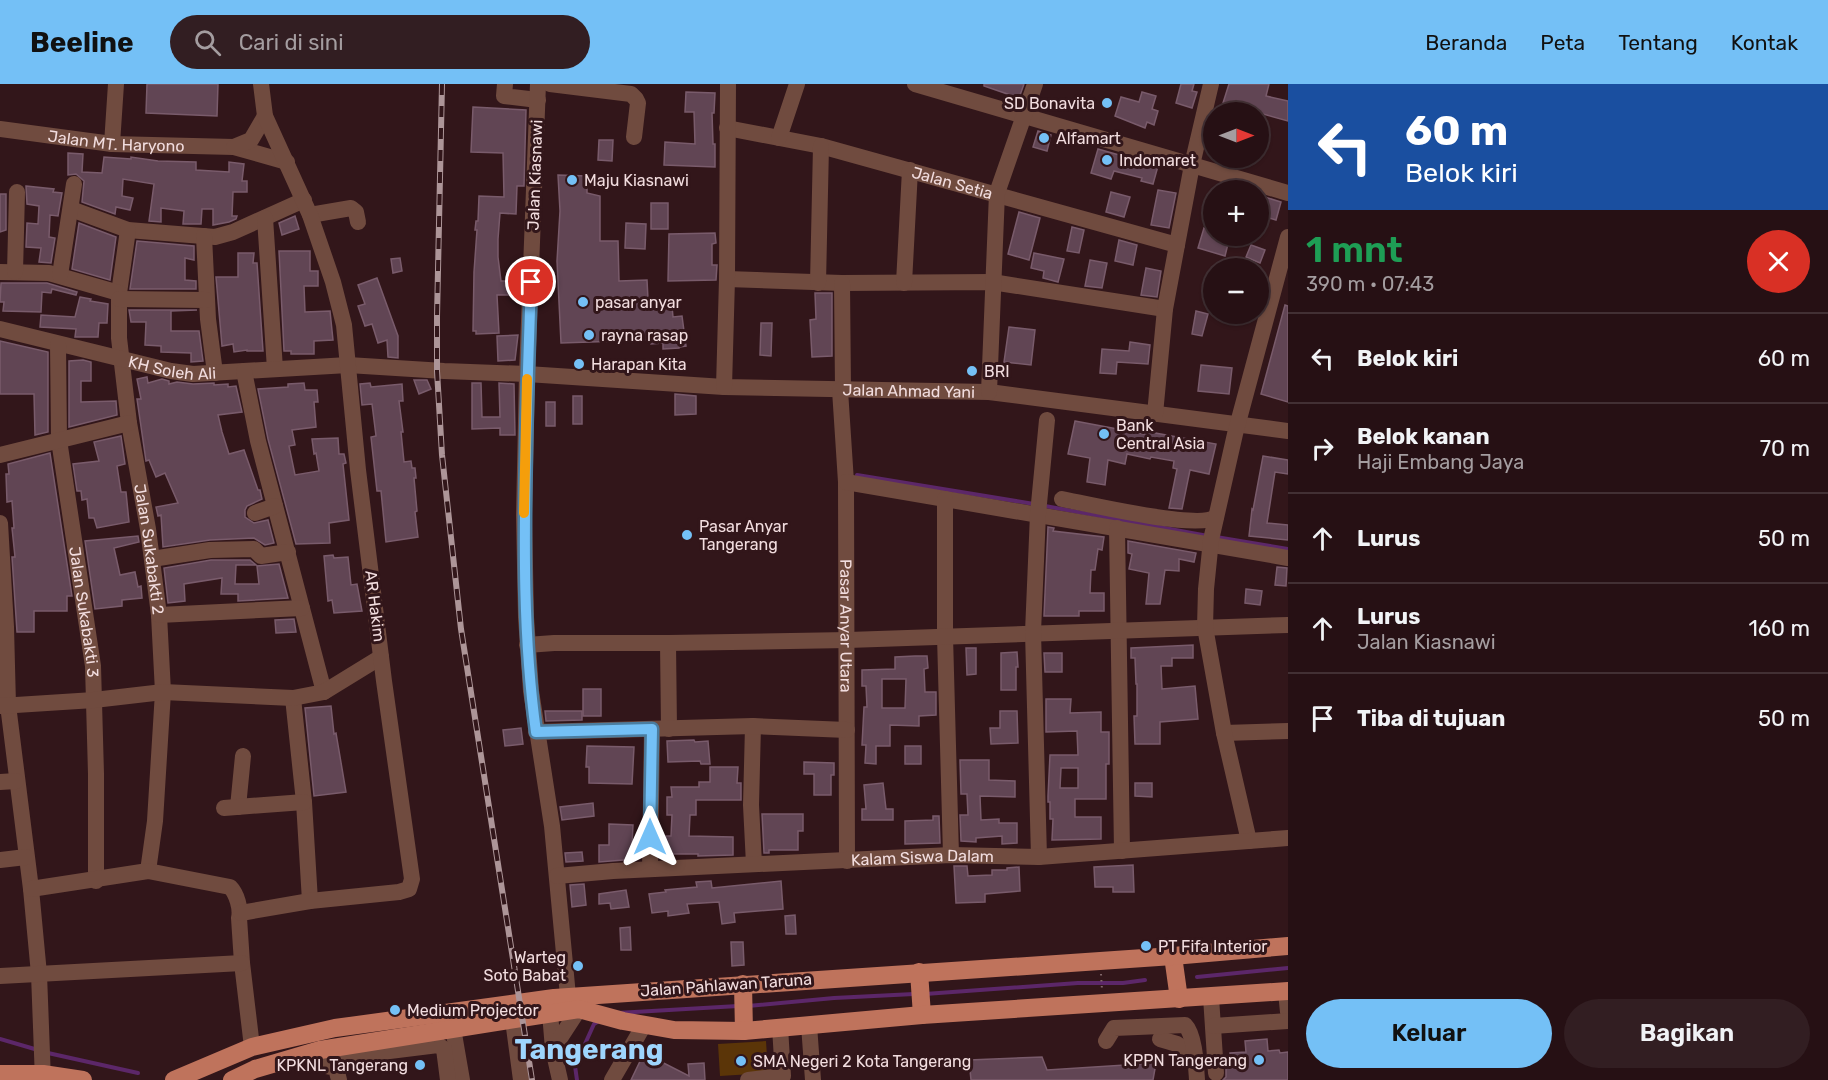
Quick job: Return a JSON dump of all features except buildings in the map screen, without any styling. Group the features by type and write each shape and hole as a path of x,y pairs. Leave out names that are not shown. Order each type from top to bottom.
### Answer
{"main road":[{"name":"Jalan Pahlawan Taruna","path":"180,1077 252,1047 335,1028 743,988 1288,946"},
{"path":"1173,956 1179,999"},
{"path":"920,976 922,1010"},
{"path":"743,988 744,1026"},
{"name":"Jalan Pahlawan Taruna","path":"232,1080 255,1069 322,1057 453,1028 550,1013 578,1005 623,1021 687,1032 744,1026 809,1025 922,1010 1287,992"},
{"path":"0,1074 43,1071 83,1080"}],"street":[{"path":"112,144 116,84"},
{"name":"AR Hakim","path":"241,913 310,901 399,892 409,889 412,885 358,470 344,324 340,303 307,208 265,116 261,84"},
{"path":"505,84 504,96 538,92"},
{"path":"550,84 631,94 638,103 634,137"},
{"path":"724,387 728,84"},
{"path":"779,138 797,84"},
{"path":"915,84 969,91 1025,116 1288,193"},
{"path":"989,392 992,282 998,193 1035,84"},
{"path":"1155,414 1165,309 1192,165 1211,84"},
{"name":"Jalan Kiasnawi","path":"538,92 524,514 527,645 536,732 578,1005"},
{"path":"234,147 251,140 265,116"},
{"name":"Jalan Setia","path":"727,128 820,146 998,193 1177,245"},
{"name":"Jalan MT. Haryono","path":"0,129 112,144 234,147 287,162"},
{"path":"818,283 820,146"},
{"path":"904,283 910,170"},
{"path":"60,275 74,184"},
{"path":"17,192 8,272 60,275 119,296 206,300"},
{"path":"71,209 128,230 204,236 227,234 265,218 307,208 351,208 356,212 358,222"},
{"path":"265,218 275,369"},
{"name":"Jalan Sukabakti 2","path":"128,230 119,296 119,338 129,423 159,615 163,692 155,821 148,871"},
{"path":"204,236 206,300 215,373"},
{"path":"1249,841 1224,734 1205,627 1210,542 1238,424 1288,237"},
{"path":"727,279 818,283 992,282 1165,309"},
{"name":"Pasar Anyar Utara","path":"842,283 848,640 846,861"},
{"name":"KH Soleh Ali","path":"0,329 171,371 193,374 348,365 527,374"},
{"name":"Jalan Sukabakti 3","path":"58,344 59,440 91,648 94,700 96,880"},
{"path":"244,371 258,441 324,692"},
{"name":"Jalan Ahmad Yani","path":"527,374 724,387 989,392 1288,431"},
{"path":"1039,857 1033,632 1038,508 1047,420"},
{"path":"0,455 129,423"},
{"path":"846,482 945,499 1038,508 1117,528 1210,542 1288,558"},
{"path":"1062,498 1184,521 1207,522 1215,519"},
{"path":"945,499 945,636 951,855"},
{"path":"255,513 275,506"},
{"path":"0,523 8,782 26,857 31,889 39,974 43,1071"},
{"path":"1117,528 1122,851"},
{"path":"152,559 210,550 254,549 261,556 288,552"},
{"path":"159,615 302,608"},
{"path":"527,645 848,640 1288,625"},
{"path":"668,643 669,729"},
{"path":"4,706 94,700 163,692 292,698 324,692 381,657"},
{"path":"292,698 304,802 310,901"},
{"path":"753,726 751,805 754,864"},
{"path":"536,732 753,726 847,730"},
{"path":"650,869 652,729"},
{"path":"1224,734 1288,731"},
{"path":"243,756 231,808 304,802"},
{"name":"Kalam Siswa Dalam","path":"557,876 650,869 951,855 1039,857 1288,838"},
{"path":"0,860 26,857"},
{"path":"31,889 148,871 230,887 234,891 241,913 239,918 242,963 252,1047"},
{"path":"0,976 242,963"},
{"path":"1287,992 1288,1012"},
{"path":"1211,997 1216,1073"},
{"path":"554,1049 578,1005"},
{"path":"550,1013 560,1080"},
{"path":"513,1020 521,1080"},
{"path":"1214,1026 1288,1021"},
{"path":"612,1080 644,1025"},
{"path":"809,1025 813,1080"},
{"path":"1106,1041 1114,1028 1185,1025 1189,1029 1197,1080"},
{"path":"748,1080 783,1076 780,1027"},
{"path":"453,1028 462,1080"},
{"path":"1160,1039 1177,1044 1195,1057"},
{"path":"322,1057 326,1060 438,1045 444,1049 448,1080"},
{"path":"322,1057 336,1068 339,1080"}],"path":[{"path":"1101,971 1102,990"}],"shaded area":[{"path":"766,1041 768,1073 720,1076 718,1044"}],"waterway":[{"path":"857,475 1034,504"},
{"path":"1045,506 1208,536"},
{"path":"1216,537 1288,549"},
{"path":"1197,977 1288,968"},
{"path":"925,994 1145,980"},
{"path":"748,1006 914,994"},
{"path":"617,1013 738,1006"},
{"path":"577,1080 575,1066 594,1024 599,1021"},
{"path":"0,1039 38,1050"},
{"path":"48,1053 138,1073"}],"railway":[{"path":"442,84 437,317 437,371 442,455 461,629 532,1080"}],"slow traffic":[{"path":"524,513 527,379"}],"place":[{"name":"SD Bonavita","path":"1107,103"},
{"name":"Alfamart","path":"1044,138"},
{"name":"Indomaret","path":"1107,160"},
{"name":"Maju Kiasnawi","path":"572,180"},
{"name":"pasar anyar","path":"583,302"},
{"name":"rayna rasap","path":"589,335"},
{"name":"Harapan Kita","path":"579,364"},
{"name":"BRI","path":"972,371"},
{"name":"Bank Central Asia","path":"1104,434"},
{"name":"Pasar Anyar Tangerang","path":"687,535"},
{"name":"PT Fifa Interior","path":"1146,946"},
{"name":"Warteg Soto Babat","path":"578,966"},
{"name":"Medium Projector","path":"395,1010"},
{"name":"KPPN Tangerang","path":"1259,1060"},
{"name":"SMA Negeri 2 Kota Tangerang","path":"741,1061"},
{"name":"KPKNL Tangerang","path":"420,1065"}],"district":[{"name":"Tangerang","path":"589,1049"}],"route":[{"path":"531,282 524,514 527,645 536,732 652,729 650,837"}]}
